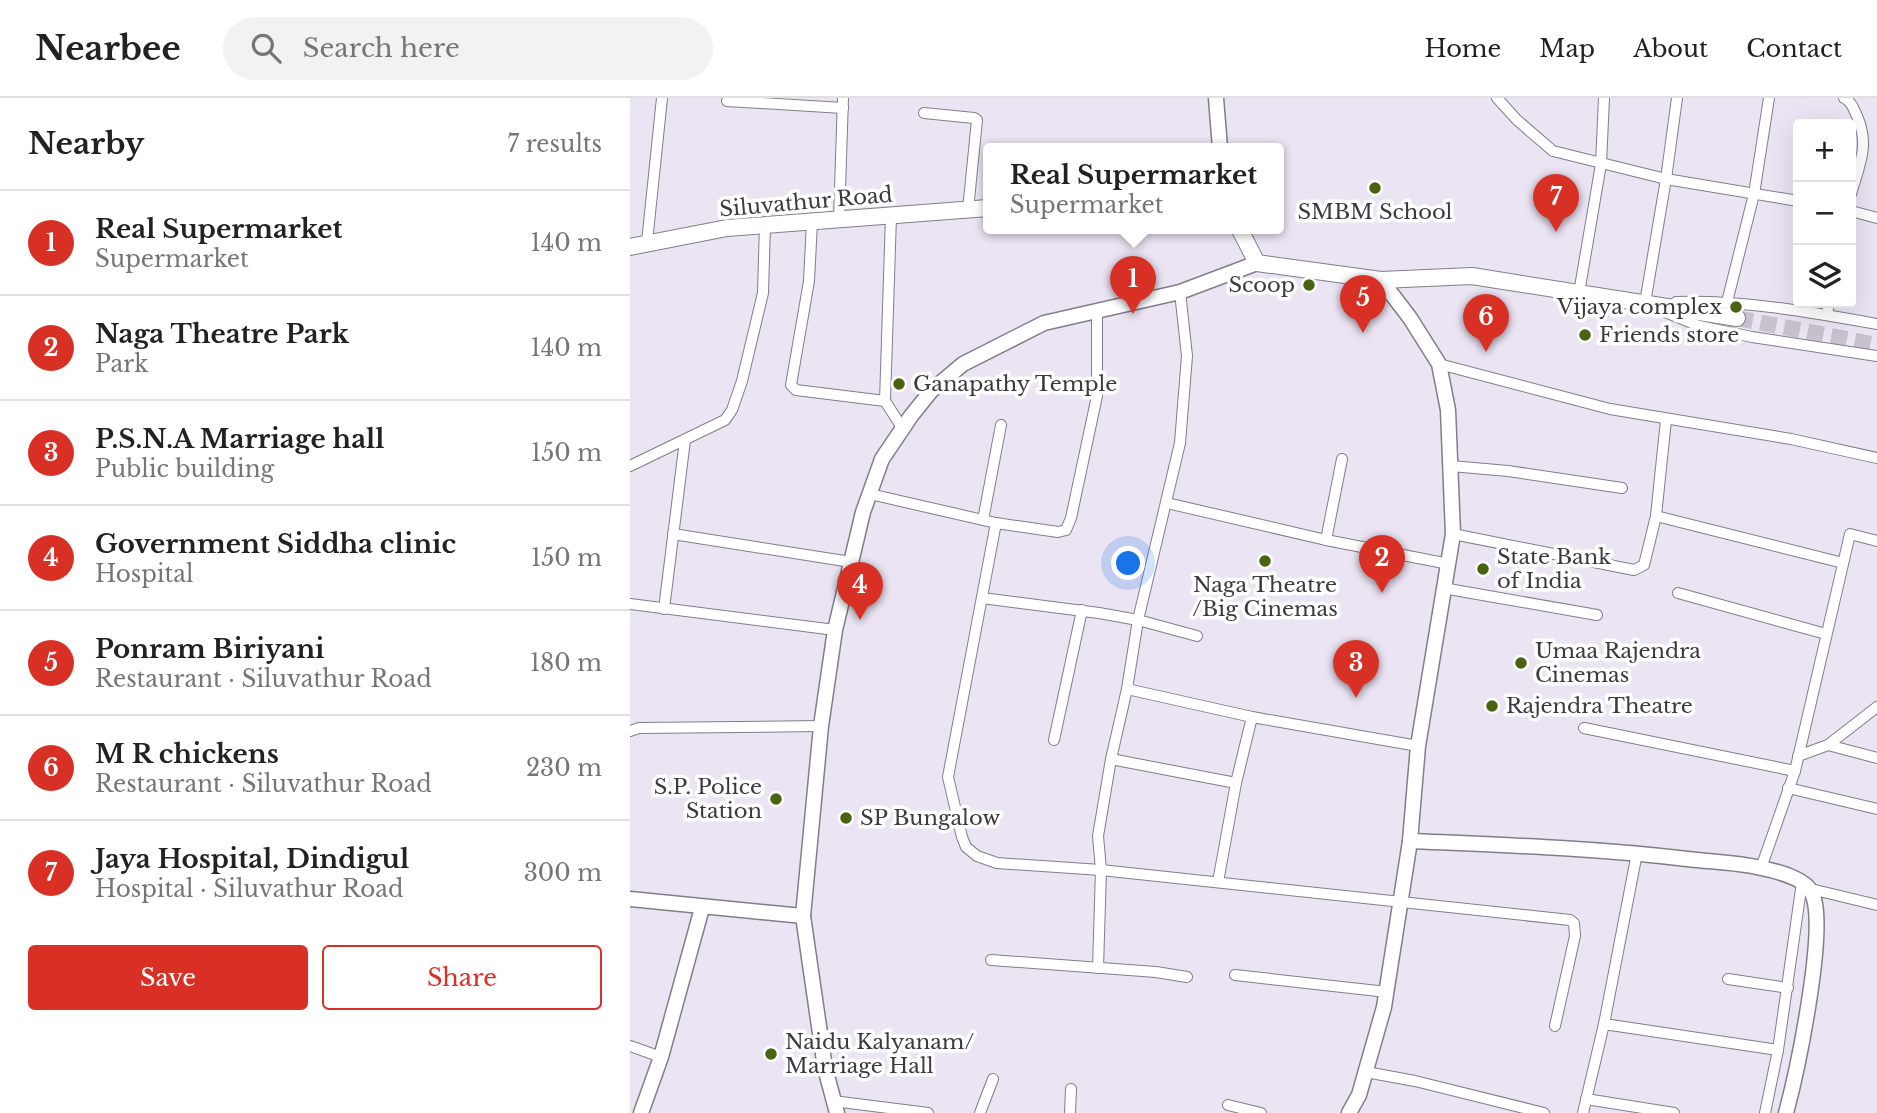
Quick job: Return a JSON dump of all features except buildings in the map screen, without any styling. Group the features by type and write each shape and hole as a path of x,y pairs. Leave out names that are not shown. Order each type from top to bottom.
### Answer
{"main road":[{"name":"Siluvathur Road","path":"630,247 727,228 983,208"},
{"path":"1241,234 1257,263 1381,279 1472,276 1738,318"}],"street":[{"path":"647,242 663,98"},
{"path":"1216,98 1220,143"},
{"path":"1497,98 1517,120 1553,151 1666,179 1793,200"},
{"path":"1580,293 1601,164 1604,98"},
{"path":"1645,303 1677,98"},
{"path":"1727,302 1755,194 1769,98"},
{"path":"1844,98 1850,101 1864,130 1865,145 1854,182"},
{"path":"727,101 843,103 839,220"},
{"path":"924,113 977,120 968,210"},
{"path":"1856,212 1877,218"},
{"path":"891,216 885,401 903,429"},
{"path":"812,222 809,281 791,386 796,390 885,401"},
{"path":"630,466 725,420 732,410 742,381 762,293 765,224"},
{"path":"928,1113 835,1107 825,1068 803,916 821,726 835,630 870,494 883,459 932,391 963,364 1044,323 1180,292 1257,263"},
{"path":"1349,1113 1359,1095 1387,992 1410,841 1418,746 1453,534 1448,410 1439,364 1381,279"},
{"path":"1098,968 1101,870 1098,836 1138,620 1181,443 1187,356 1180,292"},
{"path":"1645,303 1727,302 1877,324"},
{"path":"1645,303 1699,326 1877,356"},
{"path":"1827,315 1828,308"},
{"path":"870,494 996,523 1058,532 1066,530 1071,518 1097,396 1097,310"},
{"path":"1439,364 1610,409 1791,439 1877,458"},
{"path":"1453,534 1634,570 1644,565 1656,516 1666,420"},
{"path":"983,520 1001,425"},
{"path":"664,609 685,440"},
{"path":"1326,540 1342,459"},
{"path":"1451,466 1508,471 1622,488"},
{"path":"1167,503 1326,540 1449,564"},
{"path":"1656,516 1843,563"},
{"path":"996,523 948,777 966,847 977,856 997,863 1101,870 1570,920 1574,923 1575,936 1555,1026"},
{"path":"674,534 851,562"},
{"path":"1760,868 1795,771 1850,534 1877,541"},
{"path":"1443,588 1597,615"},
{"path":"1678,593 1826,634"},
{"path":"982,598 1082,610 1138,620 1197,636"},
{"path":"630,604 835,630"},
{"path":"1054,740 1082,610"},
{"path":"1127,689 1252,717 1418,746"},
{"path":"1798,756 1828,745 1877,707"},
{"path":"1218,882 1236,783 1252,717"},
{"path":"630,731 821,726"},
{"path":"1584,728 1795,771"},
{"path":"1828,745 1877,758"},
{"path":"1111,760 1236,783"},
{"path":"1788,788 1877,809"},
{"path":"1410,841 1637,853 1760,868 1806,886 1877,905"},
{"path":"1583,1113 1604,1024 1637,853"},
{"path":"1786,1113 1794,1084 1816,947 1818,919 1806,886"},
{"path":"1765,1113 1806,886"},
{"path":"630,899 803,916"},
{"path":"641,1113 661,1057 702,908"},
{"path":"991,960 1187,977"},
{"path":"1235,975 1387,992"},
{"path":"1728,979 1788,988"},
{"path":"1604,1024 1778,1050"},
{"path":"630,1046 661,1057"},
{"path":"1366,1072 1415,1081 1544,1113"},
{"path":"980,1113 993,1079"},
{"path":"1070,1089 1070,1113"},
{"path":"1586,1098 1674,1113"},
{"path":"1228,1105 1261,1113"}],"tunnel":[{"path":"1737,318 1877,345"}],"place":[{"name":"SMBM School","path":"1375,188"},
{"name":"Jaya Hospital, Dindigul","path":"1556,232"},
{"name":"Scoop","path":"1309,285"},
{"name":"Vijaya complex","path":"1736,307"},
{"name":"Real Supermarket","path":"1133,314"},
{"name":"Ponram Biriyani","path":"1363,333"},
{"name":"Friends store","path":"1585,335"},
{"name":"M R chickens","path":"1486,352"},
{"name":"Ganapathy Temple","path":"899,384"},
{"name":"Naga Theatre /Big Cinemas","path":"1265,561"},
{"name":"State Bank of India","path":"1483,569"},
{"name":"Naga Theatre Park","path":"1382,593"},
{"name":"Government Siddha clinic","path":"860,620"},
{"name":"Umaa Rajendra Cinemas","path":"1521,663"},
{"name":"P.S.N.A Marriage hall","path":"1356,698"},
{"name":"Rajendra Theatre","path":"1492,706"},
{"name":"S.P. Police Station","path":"776,799"},
{"name":"SP Bungalow","path":"846,818"},
{"name":"Naidu Kalyanam/ Marriage Hall","path":"771,1054"}]}
